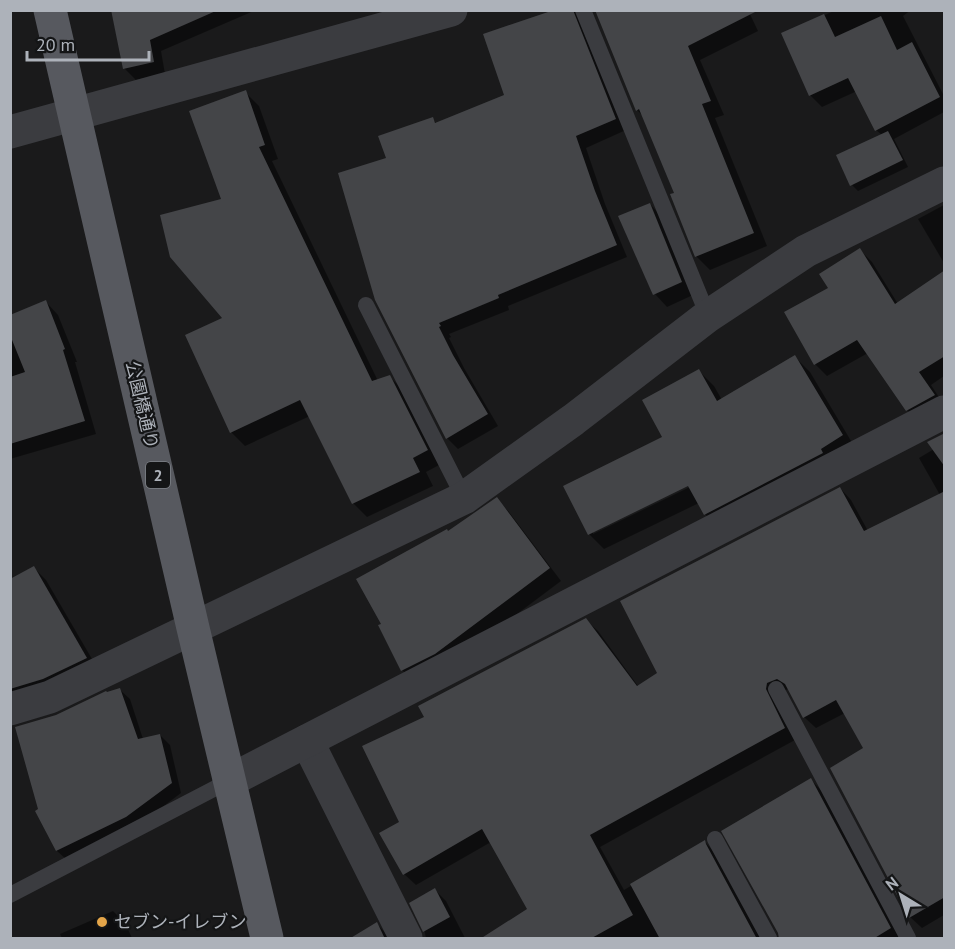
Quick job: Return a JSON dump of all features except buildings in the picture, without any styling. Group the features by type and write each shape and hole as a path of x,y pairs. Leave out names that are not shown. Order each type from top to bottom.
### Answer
{"main road":[{"name":"公園橋通り","path":"50,10 267,939"}],"street":[{"path":"10,132 451,10"},
{"path":"10,709 50,698 464,498 573,420 708,316 806,251 945,183"},
{"path":"229,781 945,412"},
{"path":"307,741 406,939"}],"lane":[{"path":"583,10 708,316"},
{"path":"366,305 464,498"},
{"path":"776,689 908,939"},
{"path":"10,895 229,781"},
{"path":"715,839 769,939"}],"place":[{"name":"セブン-イレブン","path":"102,922"}]}
